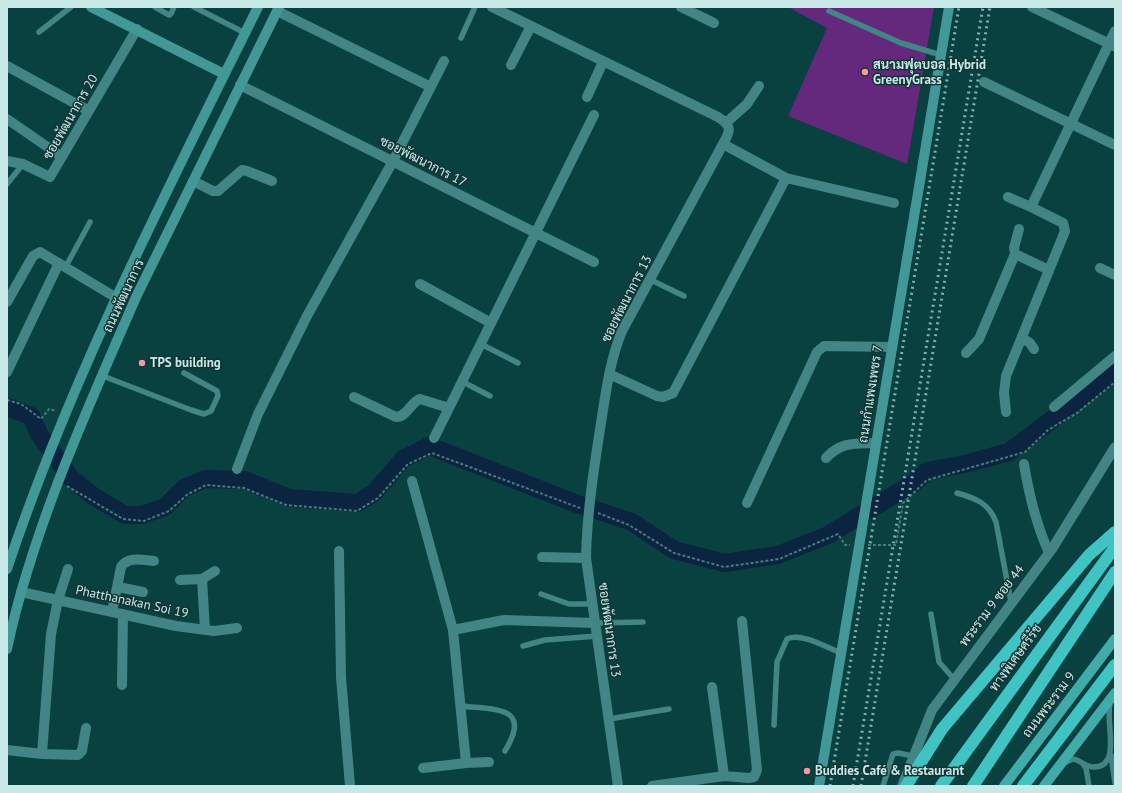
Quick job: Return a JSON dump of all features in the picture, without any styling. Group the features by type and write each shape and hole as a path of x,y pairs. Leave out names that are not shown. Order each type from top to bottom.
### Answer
{"highway":[{"path":"906,786 942,729 1088,555 1115,532"},
{"name":"ทางพิเศษศรีรัช","path":"941,786 1115,547"},
{"path":"973,786 1115,572"},
{"path":"1023,786 1115,665"}],"main road":[{"path":"91,7 224,74"},
{"name":"ถนนพัฒนาการ","path":"7,569 65,412 115,297 258,7"},
{"name":"ถนนกำแพงเพชร 7","path":"819,786 949,7"},
{"name":"ถนนพัฒนาการ","path":"7,636 21,592 75,442 137,296 278,9"},
{"name":"ถนนพัฒนาการ","path":"7,649 17,606"},
{"name":"ถนนพระราม 9","path":"1004,786 1115,640"},
{"path":"1047,784 1113,695"}],"street":[{"path":"492,7 727,122 746,104 759,86"},
{"path":"681,7 714,23"},
{"path":"1032,7 1112,45"},
{"path":"278,9 431,87"},
{"path":"510,65 531,26"},
{"name":"ซอยพัฒนาการ 20","path":"7,161 23,164 49,178 137,29"},
{"path":"1031,207 1070,124 1112,45 1115,31"},
{"path":"237,469 258,414 307,316 393,161 444,61"},
{"path":"587,97 603,62"},
{"path":"7,66 89,111"},
{"path":"984,82 1115,145"},
{"name":"ซอยพัฒนาการ 17","path":"240,85 594,262"},
{"path":"434,438 594,115"},
{"path":"7,119 62,157"},
{"name":"ซอยพัฒนาการ 13","path":"618,786 586,558 586,523 609,374 619,338 729,134 727,122"},
{"path":"723,144 786,178 894,203"},
{"path":"193,181 213,191 218,191 242,170 272,181"},
{"path":"609,374 657,396 663,397 673,393 786,178"},
{"path":"1006,412 1004,393 1006,376 1065,231 1065,226 1063,223 1008,197"},
{"path":"966,353 979,339 1015,254 1014,248 1019,229"},
{"path":"7,302 35,254 42,253 115,297"},
{"path":"1015,254 1049,270"},
{"path":"7,372 62,266"},
{"path":"1100,268 1115,275"},
{"path":"420,284 491,323"},
{"path":"1022,338 1030,343 1034,350"},
{"path":"747,503 817,352 824,346 892,347"},
{"path":"1054,407 1115,356"},
{"path":"354,397 396,417 402,416 413,403 420,399 448,408"},
{"path":"826,458 834,449 846,444 876,443"},
{"name":"พระราม 9 ซอย 44","path":"902,786 932,710 1049,552 1115,447"},
{"path":"1024,464 1038,529 1049,552"},
{"path":"412,481 453,630 466,762"},
{"path":"339,551 340,677 350,786"},
{"path":"542,557 586,558"},
{"path":"112,612 121,567 124,561 130,559 154,560"},
{"path":"42,754 50,639 58,600 68,569"},
{"path":"180,580 202,579 215,571"},
{"path":"202,579 205,630"},
{"path":"118,587 143,592"},
{"name":"Phatthanakan Soi 19","path":"21,592 176,626 214,631 237,628"},
{"path":"122,685 123,614"},
{"path":"453,630 504,620 596,623"},
{"path":"652,786 724,776 754,777 757,770 742,621"},
{"path":"712,687 724,776"},
{"path":"7,750 74,756 80,754 86,728"},
{"path":"423,768 466,762 489,762"}],"lane":[{"path":"39,32 71,7"},
{"path":"155,7 168,14 171,14 174,7"},
{"path":"194,7 245,33"},
{"path":"461,38 475,7"},
{"path":"829,11 901,43 941,55"},
{"path":"7,184 23,164"},
{"path":"62,266 90,222"},
{"path":"651,280 684,296"},
{"path":"481,344 518,363"},
{"path":"103,376 191,410 204,414 211,411 218,396 217,391 184,373"},
{"path":"463,382 490,396"},
{"path":"956,493 972,497 987,505 993,512 1011,602"},
{"path":"541,594 570,604 593,604"},
{"path":"930,614 939,662 954,679"},
{"path":"596,623 643,622"},
{"path":"523,646 545,640 597,636"},
{"path":"774,725 777,662 787,639 811,640 826,648 841,653"},
{"path":"1113,695 1108,713 1115,783"},
{"path":"461,706 504,711 512,716 515,721 515,727 511,740 505,751"},
{"path":"609,719 669,709"},
{"path":"1060,765 1073,759 1093,767 1103,765 1110,757 1111,751"},
{"path":"883,786 893,754 898,752 913,756"},
{"path":"1081,762 1086,768 1089,786"}],"path":[{"path":"866,545 896,545 903,503 927,480 1025,452 1048,430 1077,413 1115,382"},
{"path":"7,400 21,404 41,419 49,409 65,412"},
{"path":"65,491 66,486 123,519 144,521 169,511 188,494 206,485 244,488 286,504 357,511 378,498 408,464 432,453 584,509 586,523 597,523 597,513 629,525 674,553 724,567 779,559 838,534 845,545 852,545"}],"shaded area":[{"name":"สนามฟุตบอล Hybrid GreenyGrass","path":"788,7 934,7 907,164 788,116 827,28"}],"waterway":[{"path":"7,407 31,416 39,434 71,478 93,496 125,515 142,515 165,507 184,488 205,479 245,480 289,498 357,503 374,493 403,459 429,446 577,504 632,522 674,550 724,563 778,555 828,535 915,482 927,471 961,465 1009,452 1115,372"}],"railway":[{"path":"830,786 959,7"},
{"path":"853,786 983,7"},
{"path":"861,786 990,7"}],"place":[{"name":"สนามฟุตบอล Hybrid GreenyGrass","path":"865,72"},
{"name":"TPS building","path":"142,363"},
{"name":"Buddies Café & Restaurant","path":"807,771"}]}
